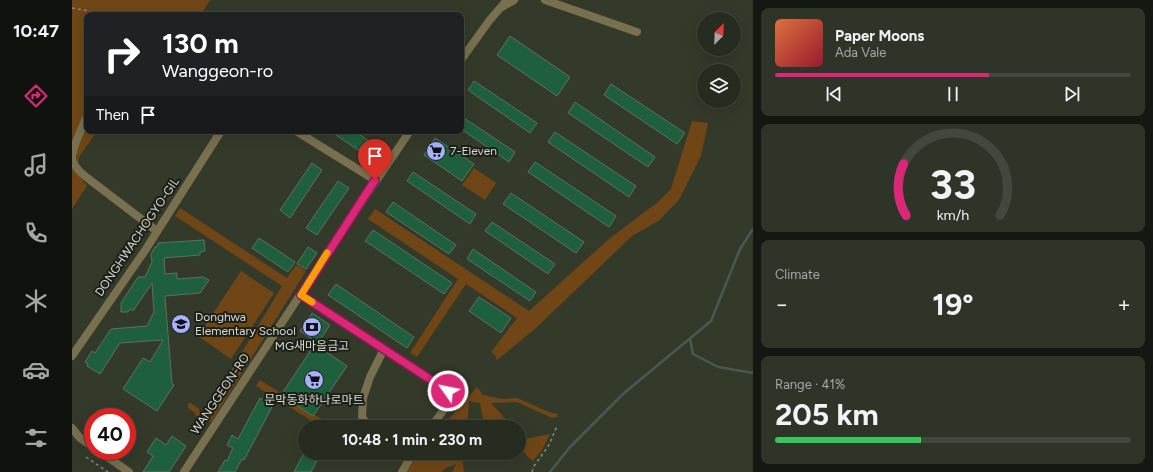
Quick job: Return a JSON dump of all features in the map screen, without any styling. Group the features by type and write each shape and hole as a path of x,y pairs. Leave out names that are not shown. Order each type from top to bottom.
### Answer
{"street":[{"path":"464,56 507,0"},
{"path":"499,9 514,0"},
{"path":"545,0 637,32"},
{"path":"84,123 76,142 72,159 80,172 157,231"},
{"name":"DONGHWACHOGYO-GIL","path":"72,356 157,231 219,134"},
{"path":"301,134 375,180"},
{"name":"WANGGEON-RO","path":"184,472 375,180 408,134"},
{"path":"301,295 448,391 449,398 444,410 436,420"},
{"path":"364,420 362,417 363,398 370,377 384,349"},
{"path":"72,428 84,441"},
{"path":"112,460 129,472"},
{"path":"402,472 407,460"}],"path":[{"path":"72,8 89,12"},
{"path":"532,472 534,466 549,445 557,426"},
{"path":"90,460 108,472"}],"shaded area":[{"path":"72,0 210,0 203,12 84,12 84,117 72,149"},
{"path":"692,121 708,123 701,156 679,200 658,221 632,236 536,328 497,360 495,355 491,352 517,318 466,284 417,357 410,353 458,279 368,219 375,209 529,311 609,239 658,202 671,189"},
{"path":"84,133 95,134 79,157 78,166 76,156"},
{"path":"72,167 87,186 72,209"},
{"path":"474,168 496,183 485,200 462,185"},
{"path":"180,208 287,278 296,265 306,271 211,422 206,422 197,418 194,412 188,408 189,402 198,408 203,417 282,286 175,216"},
{"path":"241,271 274,293 231,359 198,336"},
{"path":"260,380 323,420 310,420 256,386"},
{"path":"477,387 483,395 503,399 517,398 549,412 558,414 557,417 552,418 517,402 491,403 507,420 485,420 483,419 480,403 469,401 467,420 448,420"},
{"path":"550,434 542,450 533,461 527,456 526,439"},
{"path":"414,460 462,460 464,472 452,472 456,464 441,472 406,472"}],"building":[{"path":"510,36 570,77 557,96 497,55"},
{"path":"474,81 537,123 530,133 468,90"},
{"path":"611,84 685,133 677,144 604,95"},
{"path":"575,102 655,157 648,167 568,113"},
{"path":"464,118 515,152 509,162 464,131"},
{"path":"555,132 636,186 629,197 548,142"},
{"path":"334,134 358,134 378,147 370,158"},
{"path":"435,138 474,164 462,181 424,155"},
{"path":"535,162 616,216 609,227 528,172"},
{"path":"312,163 322,170 290,218 280,210"},
{"path":"413,172 476,214 470,224 407,181"},
{"path":"338,181 349,188 317,235 306,228"},
{"path":"511,193 584,242 576,253 503,204"},
{"path":"393,202 456,245 449,254 386,212"},
{"path":"492,222 555,264 548,274 485,231"},
{"path":"373,230 452,283 444,294 365,241"},
{"path":"259,238 295,262 288,272 252,248"},
{"path":"204,240 205,251 200,252 200,255 164,258 165,274 177,273 177,279 203,277 209,280 200,293 165,296 172,384 174,385 157,411 123,389 143,358 150,362 163,340 120,343 100,374 87,366 88,364 85,362 92,351 95,353 111,329 147,326 154,312 152,283 133,311 130,309 128,312 121,312 121,303 138,277 145,277 152,262 151,254 155,247 158,246 158,243"},
{"path":"308,247 317,253 306,269 297,264"},
{"path":"473,249 536,292 530,301 467,259"},
{"path":"336,284 414,337 407,348 328,295"},
{"path":"479,297 511,318 501,333 469,311"},
{"path":"312,313 330,325 318,343 300,331"},
{"name":"문막동화하나로마트","path":"315,344 347,366 313,416 281,395"},
{"path":"260,398 273,405 244,460 242,459 235,472 218,472 225,460 227,461 233,448 227,445 232,435 238,439"},
{"path":"172,436 186,446 169,472 143,472 153,456 147,452 156,438 166,445"},
{"path":"300,460 317,460 311,472 294,472"}],"waterway":[{"path":"550,472 570,447 623,394 711,321 740,249 753,229"},
{"path":"690,339 693,354 718,367 753,373"}],"slow traffic":[{"path":"312,302 301,295 327,253"}],"place":[{"name":"7-Eleven","path":"436,151"},
{"name":"Donghwa Elementary School","path":"181,324"},
{"name":"MG새마을금고","path":"312,327"},
{"name":"문막동화하나로마트","path":"314,380"}],"route":[{"path":"375,180 301,295 448,391"}]}
